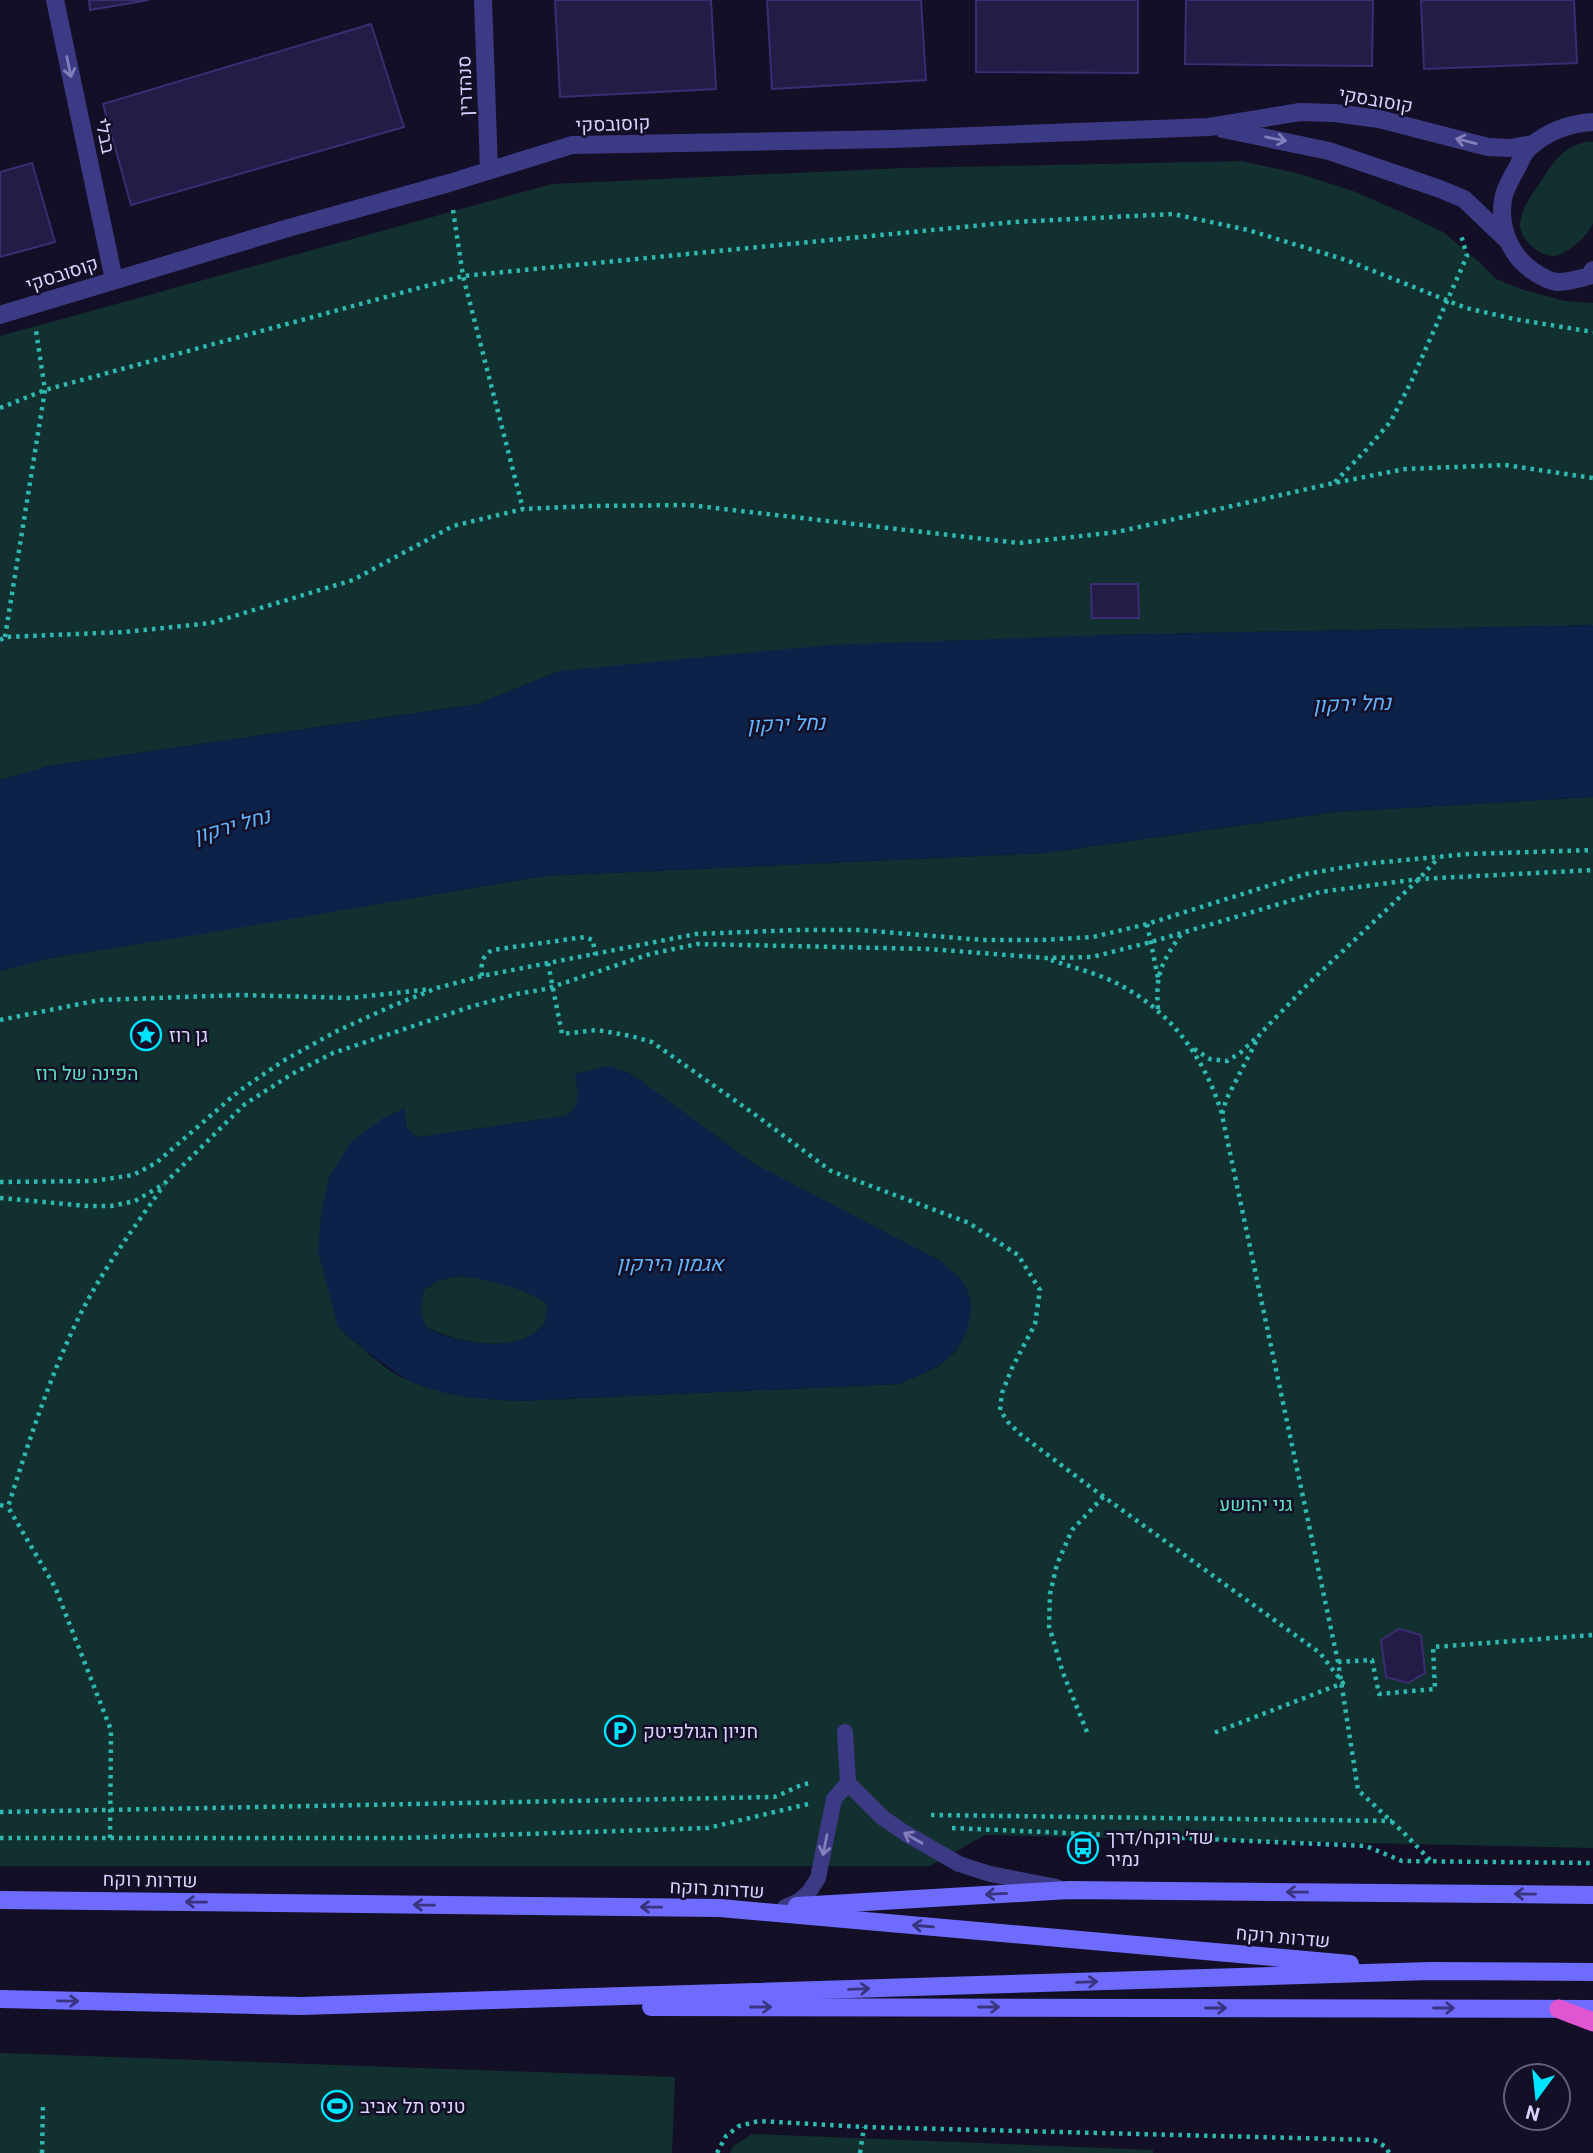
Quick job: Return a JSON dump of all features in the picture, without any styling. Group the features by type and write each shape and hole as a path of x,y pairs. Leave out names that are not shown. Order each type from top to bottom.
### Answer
{"highway":[{"path":"1559,2009 1593,2022"}],"main road":[{"path":"720,1908 785,1907 1069,1890 1593,1895"},
{"name":"שדרות רוקח","path":"0,1900 720,1908 1430,1971"},
{"name":"שדרות רוקח","path":"0,1999 301,2006 1430,1971 1593,1972"},
{"path":"301,2006 1593,2009"}],"street":[{"name":"בבלי","path":"55,0 114,280"},
{"name":"סנהדרין","path":"483,0 489,170"},
{"name":"קוסובסקי","path":"0,315 572,145 893,139 1209,127 1300,112 1379,119 1488,147 1510,148 1533,144"},
{"path":"1507,240 1502,218 1504,196 1527,149 1557,130 1575,123 1593,122"},
{"name":"קוסובסקי","path":"1209,127 1329,151 1440,188 1464,199 1507,240 1526,267 1539,276 1555,282 1570,281 1592,274"}],"lane":[{"path":"845,1732 848,1783 883,1818 959,1864 990,1874 1069,1890"},
{"path":"785,1907 799,1901 818,1878 834,1799 848,1783"}],"path":[{"path":"449,183 463,276 523,509"},
{"path":"0,408 45,390 463,276 1014,222 1173,214 1248,230 1346,260 1446,302 1514,319 1593,332"},
{"path":"1334,483 1391,421 1411,382 1467,256 1458,225"},
{"path":"33,306 45,390 3,638 124,632 211,624 353,580 453,526 523,509 689,505 1019,543 1118,533 1334,483 1405,470 1505,465 1593,478"},
{"path":"0,1182 93,1181 134,1175 156,1163 239,1091 283,1061 335,1032 392,1006 437,988 481,976 696,934 860,930 983,940 1093,937 1147,924 1306,874 1363,864 1439,856 1593,850"},
{"path":"1192,1048 1210,1059 1227,1061 1240,1053 1419,879 1439,856"},
{"path":"8,1507 41,1402 77,1320 99,1281 164,1184 245,1104 292,1074 333,1053 473,1006 554,986 650,954 697,944 929,949 1046,958 1092,957 1320,892 1419,879 1593,870"},
{"path":"1147,924 1158,981"},
{"path":"1158,1010 1157,987 1163,961 1183,931"},
{"path":"481,976 481,964 485,955 492,950 586,937 593,940 595,955"},
{"path":"1046,958 1110,980 1134,992 1158,1010 1192,1048 1217,1100 1343,1683 1358,1790 1431,1861"},
{"path":"548,963 562,1034 597,1030 652,1042 757,1115 831,1171 969,1223 1018,1255 1040,1290 1035,1324 1002,1393 1000,1410 1008,1422 1020,1434 1320,1653 1343,1683"},
{"path":"0,1020 100,1000 240,995 350,998 437,988"},
{"path":"1222,1115 1226,1100 1260,1034"},
{"path":"0,1198 111,1206 135,1201 164,1184"},
{"path":"1087,1731 1063,1673 1049,1626 1050,1594 1058,1564 1072,1530 1104,1496"},
{"path":"0,1505 8,1507 55,1587 111,1730 110,1838"},
{"path":"1338,1661 1372,1660 1379,1694 1435,1689 1433,1647 1593,1635"},
{"path":"1211,1734 1343,1683"},
{"path":"0,1812 110,1812 774,1797 805,1783 848,1783"},
{"path":"0,1838 402,1839 708,1828 807,1805 848,1783"},
{"path":"928,1814 1392,1821"},
{"path":"943,1828 1366,1846 1402,1861 1593,1863"},
{"path":"42,2153 43,2102"},
{"path":"717,2153 726,2136 732,2131 739,2126 759,2121 864,2127 1374,2140 1386,2147 1389,2153"},
{"path":"860,2153 864,2127"}],"green space":[{"path":"1593,142 1593,223 1582,239 1564,253 1553,256 1542,253 1532,246 1521,231 1522,213 1556,159 1571,147"},
{"path":"1242,161 1300,174 1353,191 1406,214 1443,232 1496,279 1564,301 1593,303 1593,625 1106,635 559,671 478,704 49,766 0,780 0,336 552,184 903,168"},
{"name":"גני יהושע","path":"1593,797 1593,1848 985,1835 930,1866 0,1866 0,971 50,958 544,876 1045,853 1335,812","holes":["627,1072 753,1163 957,1350 937,1367 899,1384 519,1401 448,1393 407,1380 380,1363 338,1327 382,1119 404,1109 408,1130 419,1137 565,1116 572,1112 578,1103"]},
{"path":"461,1276 506,1285 538,1298 548,1304 543,1325 532,1335 519,1341 486,1344 452,1337 425,1326 421,1311 424,1290 439,1280"},
{"name":"טניס תל אביב","path":"0,2053 675,2077 672,2153 0,2153"},
{"path":"752,2134 1153,2150 1153,2153 730,2153 733,2146"}],"water":[{"name":"נחל ירקון","path":"1593,625 1593,797 1335,812 1045,853 544,876 50,958 0,971 0,780 49,766 478,704 559,671 829,645 1106,635"},
{"name":"אגמון הירקון","path":"608,1066 627,1072 753,1163 941,1261 962,1281 970,1296 967,1330 954,1352 935,1367 899,1384 519,1401 470,1398 437,1391 405,1379 366,1351 338,1327 318,1251 321,1215 329,1177 351,1142 382,1119 405,1108 408,1129 419,1137 565,1116 577,1103 575,1074","holes":["461,1276 495,1282 537,1298 547,1304 543,1325 532,1335 519,1341 486,1344 452,1338 425,1327 421,1311 424,1290 439,1280"]}],"building":[{"path":"89,0 149,0 90,10"},
{"path":"555,0 711,0 716,89 560,97"},
{"path":"767,0 921,0 926,80 772,89"},
{"path":"976,0 1138,0 1138,73 976,72"},
{"path":"1186,0 1373,0 1372,66 1185,64"},
{"path":"1421,0 1574,0 1577,63 1424,69"},
{"path":"371,24 404,127 131,205 103,104"},
{"path":"32,163 55,242 0,257 0,172"},
{"path":"1091,584 1138,584 1139,618 1092,618"},
{"path":"1399,1629 1421,1635 1425,1673 1408,1683 1386,1677 1381,1640"}],"place":[{"name":"גן רוז","path":"146,1035"},
{"name":"חניון הגולפיטק","path":"620,1731"},
{"name":"שד׳ רוקח/דרך נמיר","path":"1083,1848"},
{"name":"טניס תל אביב","path":"337,2106"}],"park label":[{"name":"הפינה של רוז","path":"87,1073"}]}
